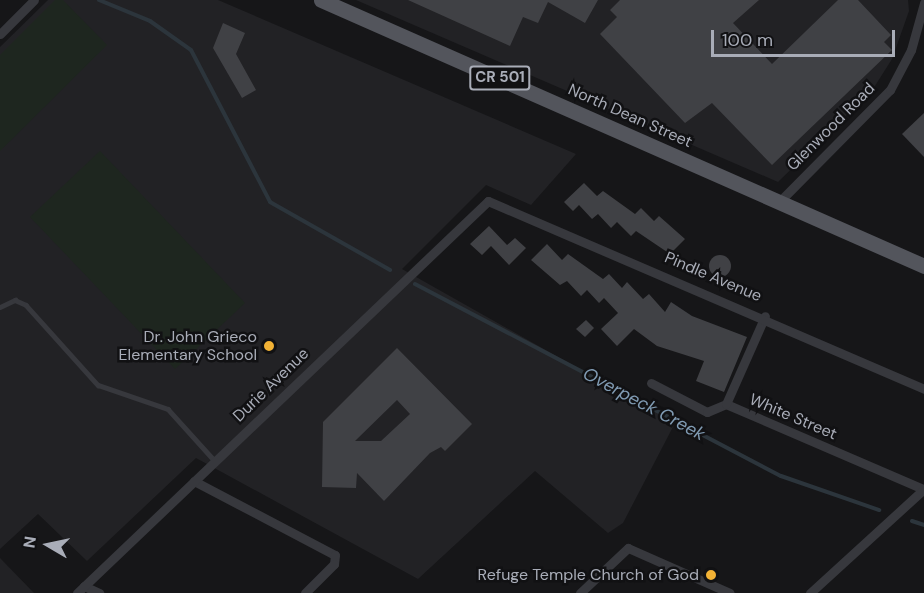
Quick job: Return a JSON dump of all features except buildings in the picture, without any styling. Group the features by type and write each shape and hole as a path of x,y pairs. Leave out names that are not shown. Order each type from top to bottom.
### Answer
{"main road":[{"name":"North Dean Street","path":"321,0 924,266"}],"street":[{"path":"0,34 34,0"},
{"name":"Glenwood Road","path":"779,202 890,90 911,50 924,3"},
{"name":"Pindle Avenue","path":"489,201 765,316 924,389"},
{"name":"Durie Avenue","path":"80,589 489,201"},
{"path":"726,404 765,316"},
{"name":"White Street","path":"651,383 707,411 726,404 924,489"},
{"path":"194,481 335,555 334,564 305,593"},
{"path":"810,593 924,489"},
{"path":"580,593 628,548 730,593"},
{"path":"80,589 99,593"}],"lane":[{"path":"918,0 924,3"},
{"path":"0,307 15,300 26,305 98,385 168,409 215,460"}],"shaded area":[{"name":"Dr. John Grieco Elementary School","path":"48,0 218,0 576,154 531,205 486,185 402,269 675,423 623,523 608,533 535,471 418,579 196,458 87,561 38,514 0,549 0,47"},
{"path":"55,0 63,0 107,45 0,151 0,55"},
{"path":"356,0 908,0 909,11 892,59 873,89 778,182"},
{"path":"100,151 245,303 175,369 30,217"},
{"path":"0,558 34,593 0,593"}],"waterway":[{"name":"Overpeck Creek","path":"99,0 150,21 191,50 270,202 390,270"},
{"name":"Overpeck Creek","path":"415,284 781,476 879,510"},
{"name":"Overpeck Creek","path":"912,521 924,525"}],"place":[{"name":"Dr. John Grieco Elementary School","path":"269,346"},
{"name":"Refuge Temple Church of God","path":"711,575"}]}
